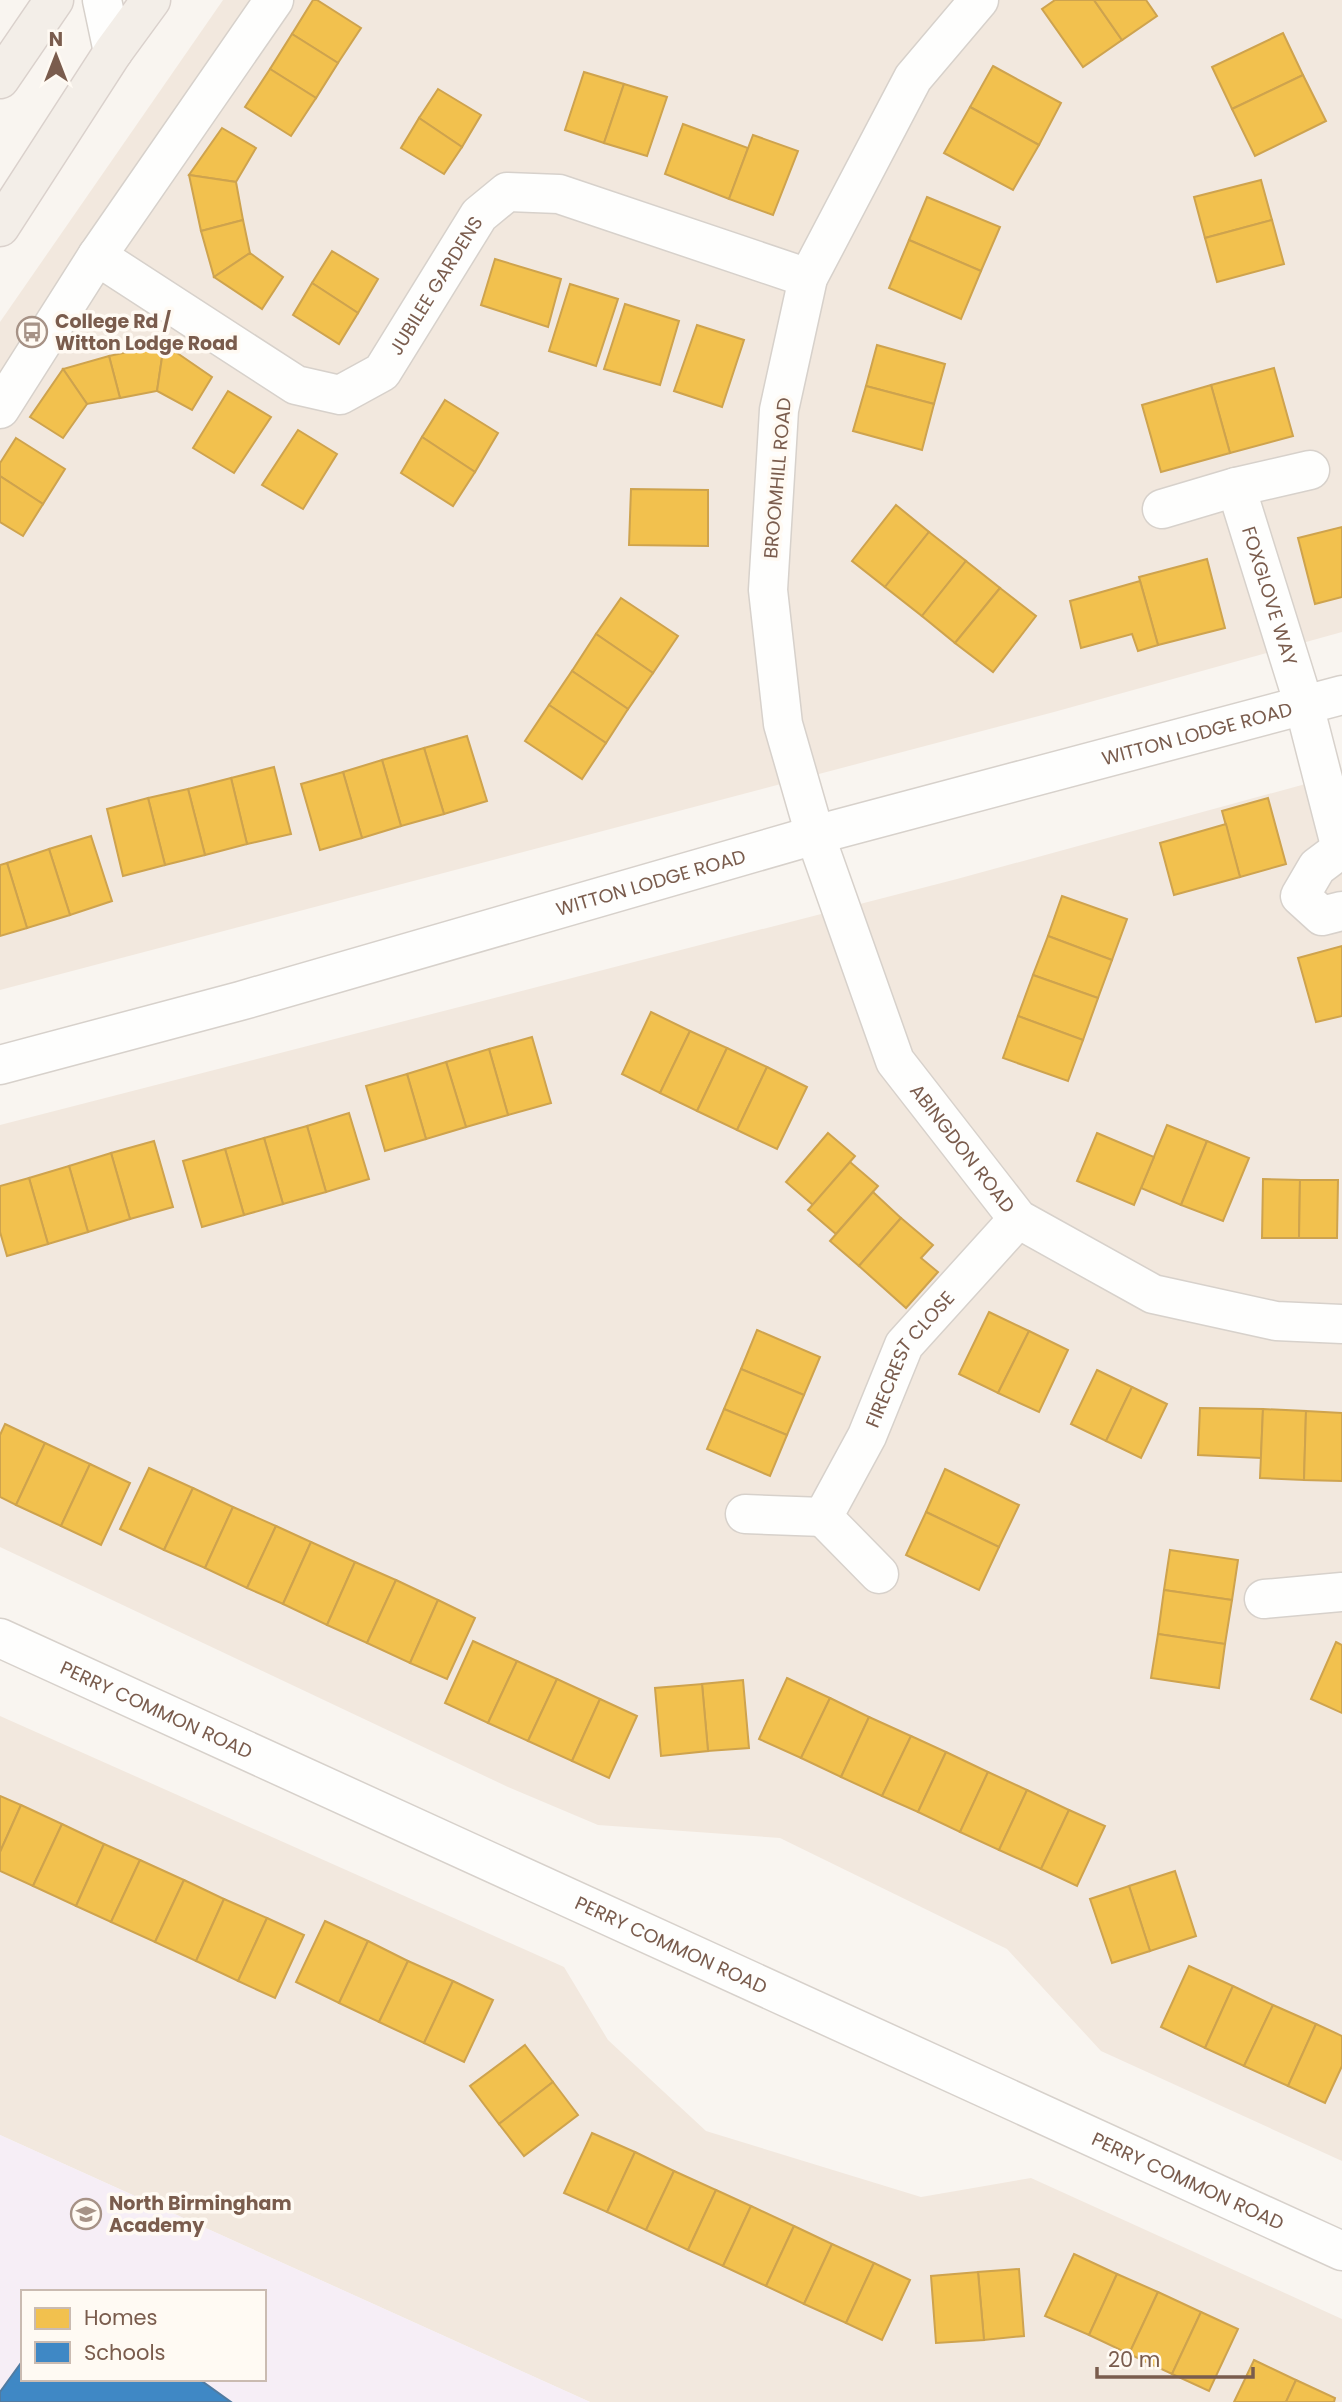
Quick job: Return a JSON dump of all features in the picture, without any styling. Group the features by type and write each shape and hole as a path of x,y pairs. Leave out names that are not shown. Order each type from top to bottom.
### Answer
{"main road":[{"path":"0,79 54,0"},
{"path":"0,227 113,52 151,0"}],"street":[{"path":"102,0 113,52"},
{"path":"0,410 97,256 274,0"},
{"name":"BROOMHILL ROAD","path":"815,835 783,724 768,590 779,410 808,278 913,78 979,0"},
{"name":"JUBILEE GARDENS","path":"97,256 296,385 340,395 382,372 479,215 507,192 559,194 808,278"},
{"path":"1162,509 1236,487 1310,470"},
{"name":"FOXGLOVE WAY","path":"1236,487 1304,705"},
{"name":"WITTON LODGE ROAD","path":"0,1065 240,1001 815,835 1342,695"},
{"name":"WITTON LODGE ROAD","path":"1304,705 1342,849 1317,867 1300,896 1322,916 1342,911"},
{"name":"ABINGDON ROAD","path":"815,835 895,1060 1018,1219 1153,1294 1276,1321 1342,1324"},
{"name":"FIRECREST CLOSE","path":"823,1517 867,1436 904,1345 1018,1219"},
{"path":"745,1514 823,1517 879,1574"},
{"path":"1264,1599 1342,1592"},
{"name":"PERRY COMMON ROAD","path":"0,1638 1342,2251"}],"shaded area":[{"path":"223,0 1342,0 1342,632 1054,712 0,990 0,322"},
{"path":"1342,774 1342,2161 1101,2051 1007,1949 780,1838 598,1825 508,1787 0,1547 0,1125 957,879"},
{"path":"0,1716 564,1967 608,2040 706,2131 921,2197 1031,2178 1342,2319 1342,2402 590,2402 0,2135"},
{"name":"North Birmingham Academy","path":"0,2135 590,2402 0,2402"}],"building: Homes":[{"path":"313,0 361,28 338,63 292,34"},
{"path":"1055,0 1094,0 1122,40 1083,67 1042,9"},
{"path":"1094,0 1146,0 1157,16 1122,40"},
{"path":"1283,33 1303,75 1232,109 1212,67"},
{"path":"292,34 338,63 316,98 270,69"},
{"path":"993,66 1061,103 1039,145 970,107"},
{"path":"270,69 316,98 291,136 245,107"},
{"path":"584,72 624,84 604,143 565,130"},
{"path":"1303,75 1326,121 1255,156 1232,109"},
{"path":"624,84 667,97 647,156 604,143"},
{"path":"438,89 481,115 462,147 419,118"},
{"path":"970,107 1039,145 1013,190 944,153"},
{"path":"419,118 462,147 444,174 401,148"},
{"path":"683,124 748,148 729,199 665,174"},
{"path":"222,128 256,148 236,182 189,175"},
{"path":"753,135 798,151 773,215 729,199"},
{"path":"189,175 236,182 243,220 201,231"},
{"path":"1261,180 1272,220 1205,238 1194,197"},
{"path":"927,197 1000,227 981,271 909,240"},
{"path":"243,220 250,253 214,277 201,231"},
{"path":"1272,220 1284,264 1217,282 1205,238"},
{"path":"909,240 981,271 961,319 889,288"},
{"path":"332,251 378,279 358,313 312,283"},
{"path":"250,253 283,277 262,309 214,277"},
{"path":"495,259 561,279 548,327 481,305"},
{"path":"312,283 358,313 339,344 293,315"},
{"path":"570,284 618,299 596,366 549,351"},
{"path":"625,304 679,321 660,385 604,369"},
{"path":"697,325 744,340 722,407 674,391"},
{"path":"164,344 157,391 120,398 109,356"},
{"path":"164,344 212,377 192,410 157,391"},
{"path":"877,345 945,364 934,404 866,386"},
{"path":"109,356 120,398 87,404 63,369"},
{"path":"1274,368 1293,436 1230,453 1211,385"},
{"path":"63,369 87,404 63,438 30,417"},
{"path":"1211,385 1230,453 1161,472 1142,405"},
{"path":"866,386 934,404 922,450 853,431"},
{"path":"228,391 271,417 234,473 193,448"},
{"path":"445,400 498,433 475,472 422,437"},
{"path":"298,430 337,454 303,509 262,485"},
{"path":"422,437 475,472 453,506 401,473"},
{"path":"16,438 65,469 43,504 0,476 0,463"},
{"path":"0,476 43,504 23,536 0,522"},
{"path":"631,489 708,490 708,546 629,545"},
{"path":"896,505 929,532 885,587 852,561"},
{"path":"1342,527 1342,597 1315,604 1298,538"},
{"path":"929,532 966,561 922,616 885,587"},
{"path":"1207,559 1225,628 1158,645 1139,577"},
{"path":"966,561 1000,588 955,643 922,616"},
{"path":"1140,581 1158,645 1138,651 1132,634 1081,648 1070,601"},
{"path":"1000,588 1036,616 993,672 955,643"},
{"path":"621,598 678,636 653,673 596,634"},
{"path":"596,634 653,673 628,709 572,671"},
{"path":"572,671 628,709 606,743 549,705"},
{"path":"549,705 606,743 582,779 525,741"},
{"path":"467,736 487,801 444,814 424,748"},
{"path":"424,748 444,814 401,826 382,760"},
{"path":"382,760 401,826 362,838 343,772"},
{"path":"274,767 291,834 247,844 231,778"},
{"path":"343,772 362,838 320,850 301,784"},
{"path":"231,778 247,844 205,855 188,789"},
{"path":"188,789 205,855 165,865 148,798"},
{"path":"148,798 165,865 123,876 107,809"},
{"path":"1268,798 1286,864 1240,877 1222,811"},
{"path":"1226,824 1240,877 1174,895 1160,843"},
{"path":"91,836 112,901 70,915 49,849"},
{"path":"49,849 70,915 27,928 7,863"},
{"path":"7,863 27,928 0,936 0,865"},
{"path":"1062,896 1127,919 1112,960 1048,936"},
{"path":"1048,936 1112,960 1098,998 1033,975"},
{"path":"1342,946 1342,1016 1316,1022 1298,958"},
{"path":"1033,975 1098,998 1083,1040 1018,1016"},
{"path":"651,1012 690,1031 660,1093 622,1074"},
{"path":"1018,1016 1083,1040 1068,1081 1003,1058"},
{"path":"690,1031 727,1048 697,1111 660,1093"},
{"path":"532,1037 551,1103 508,1115 489,1049"},
{"path":"727,1048 767,1067 737,1130 697,1111"},
{"path":"489,1049 508,1115 466,1127 446,1062"},
{"path":"446,1062 466,1127 426,1139 407,1074"},
{"path":"767,1067 807,1087 777,1149 737,1130"},
{"path":"407,1074 426,1139 385,1151 366,1086"},
{"path":"349,1113 369,1179 326,1192 307,1126"},
{"path":"1167,1125 1207,1141 1181,1205 1141,1188"},
{"path":"307,1126 326,1192 283,1204 264,1138"},
{"path":"828,1133 855,1156 813,1205 786,1182"},
{"path":"1097,1133 1154,1157 1134,1205 1077,1181"},
{"path":"264,1138 283,1204 244,1215 225,1149"},
{"path":"154,1141 173,1207 130,1219 111,1153"},
{"path":"1207,1141 1249,1158 1223,1221 1181,1205"},
{"path":"225,1149 244,1215 202,1227 183,1161"},
{"path":"111,1153 130,1219 88,1232 69,1166"},
{"path":"850,1162 878,1186 836,1234 808,1210"},
{"path":"69,1166 88,1232 48,1244 29,1178"},
{"path":"29,1178 48,1244 7,1256 0,1232 0,1186"},
{"path":"1263,1179 1300,1180 1299,1238 1262,1238"},
{"path":"1300,1180 1338,1180 1337,1238 1299,1238"},
{"path":"873,1192 901,1218 859,1266 830,1241"},
{"path":"901,1218 933,1245 921,1258 938,1272 906,1308 859,1266"},
{"path":"989,1312 1029,1331 998,1393 959,1374"},
{"path":"757,1330 820,1357 804,1395 741,1369"},
{"path":"1029,1331 1068,1350 1039,1412 998,1393"},
{"path":"741,1369 804,1395 787,1435 724,1409"},
{"path":"1097,1370 1132,1387 1106,1441 1071,1424"},
{"path":"1132,1387 1167,1404 1141,1458 1106,1441"},
{"path":"1200,1408 1263,1409 1261,1458 1198,1455"},
{"path":"724,1409 787,1435 770,1476 707,1449"},
{"path":"1263,1409 1306,1411 1304,1480 1260,1478"},
{"path":"1306,1411 1342,1413 1342,1481 1304,1480"},
{"path":"5,1424 45,1443 16,1505 0,1497 0,1435"},
{"path":"45,1443 90,1464 61,1526 16,1505"},
{"path":"90,1464 130,1483 101,1545 61,1526"},
{"path":"149,1468 193,1488 164,1550 120,1529"},
{"path":"945,1469 1019,1505 999,1547 926,1512"},
{"path":"193,1488 233,1507 205,1568 164,1550"},
{"path":"233,1507 276,1526 247,1588 205,1568"},
{"path":"926,1512 999,1547 979,1590 906,1555"},
{"path":"276,1526 311,1542 283,1604 247,1588"},
{"path":"311,1542 355,1562 327,1625 283,1604"},
{"path":"1170,1550 1238,1560 1232,1600 1164,1590"},
{"path":"355,1562 396,1580 367,1643 327,1625"},
{"path":"396,1580 438,1600 410,1663 367,1643"},
{"path":"1164,1590 1232,1600 1225,1644 1158,1634"},
{"path":"438,1600 475,1618 447,1679 410,1663"},
{"path":"1158,1634 1225,1644 1219,1688 1151,1678"},
{"path":"473,1641 517,1661 488,1723 445,1703"},
{"path":"1336,1642 1342,1645 1342,1713 1311,1699"},
{"path":"517,1661 557,1679 528,1741 488,1723"},
{"path":"787,1678 830,1698 801,1758 759,1739"},
{"path":"557,1679 600,1699 572,1761 528,1741"},
{"path":"743,1680 749,1748 708,1751 702,1684"},
{"path":"702,1684 708,1751 661,1756 655,1688"},
{"path":"830,1698 869,1717 841,1777 801,1758"},
{"path":"600,1699 637,1716 609,1778 572,1761"},
{"path":"869,1717 911,1736 882,1796 841,1777"},
{"path":"911,1736 946,1752 918,1812 882,1796"},
{"path":"946,1752 988,1772 960,1832 918,1812"},
{"path":"988,1772 1027,1790 999,1850 960,1832"},
{"path":"1027,1790 1069,1810 1041,1869 999,1850"},
{"path":"0,1796 21,1805 0,1852"},
{"path":"21,1805 62,1824 33,1886 0,1871 0,1852"},
{"path":"1069,1810 1105,1826 1077,1886 1041,1869"},
{"path":"62,1824 104,1844 76,1906 33,1886"},
{"path":"104,1844 140,1860 111,1922 76,1906"},
{"path":"140,1860 184,1880 155,1942 111,1922"},
{"path":"1175,1871 1196,1936 1150,1951 1129,1886"},
{"path":"184,1880 224,1899 196,1961 155,1942"},
{"path":"1129,1886 1150,1951 1112,1963 1090,1899"},
{"path":"224,1899 267,1918 238,1981 196,1961"},
{"path":"267,1918 304,1935 275,1998 238,1981"},
{"path":"325,1921 368,1941 339,2003 296,1982"},
{"path":"368,1941 408,1961 379,2022 339,2003"},
{"path":"408,1961 453,1981 424,2043 379,2022"},
{"path":"1189,1966 1233,1986 1205,2048 1161,2027"},
{"path":"453,1981 493,2000 464,2062 424,2043"},
{"path":"1233,1986 1273,2005 1244,2066 1205,2048"},
{"path":"1273,2005 1316,2024 1288,2086 1244,2066"},
{"path":"1316,2024 1342,2036 1342,2066 1325,2103 1288,2086"},
{"path":"525,2045 553,2082 499,2124 470,2086"},
{"path":"553,2082 578,2115 524,2156 499,2124"},
{"path":"592,2133 635,2152 607,2212 564,2193"},
{"path":"635,2152 674,2171 646,2230 607,2212"},
{"path":"674,2171 716,2190 688,2250 646,2230"},
{"path":"716,2190 751,2206 723,2266 688,2250"},
{"path":"751,2206 794,2226 766,2286 723,2266"},
{"path":"794,2226 832,2244 804,2304 766,2286"},
{"path":"832,2244 874,2263 846,2323 804,2304"},
{"path":"1074,2254 1117,2274 1089,2335 1045,2316"},
{"path":"874,2263 910,2280 882,2340 846,2323"},
{"path":"1019,2269 1024,2336 984,2340 978,2272"},
{"path":"978,2272 984,2340 936,2343 931,2276"},
{"path":"1117,2274 1158,2292 1129,2354 1089,2335"},
{"path":"1158,2292 1201,2312 1172,2374 1129,2354"},
{"path":"1201,2312 1238,2329 1209,2391 1172,2374"},
{"path":"1254,2360 1296,2380 1286,2402 1234,2402"},
{"path":"1296,2380 1335,2398 1334,2402 1286,2402"}],"building: Schools":[{"path":"21,2363 21,2381 202,2381 231,2402 0,2402 0,2392"}],"place":[{"name":"College Rd / Witton Lodge Road","path":"32,332"},
{"name":"North Birmingham Academy","path":"86,2214"}]}
